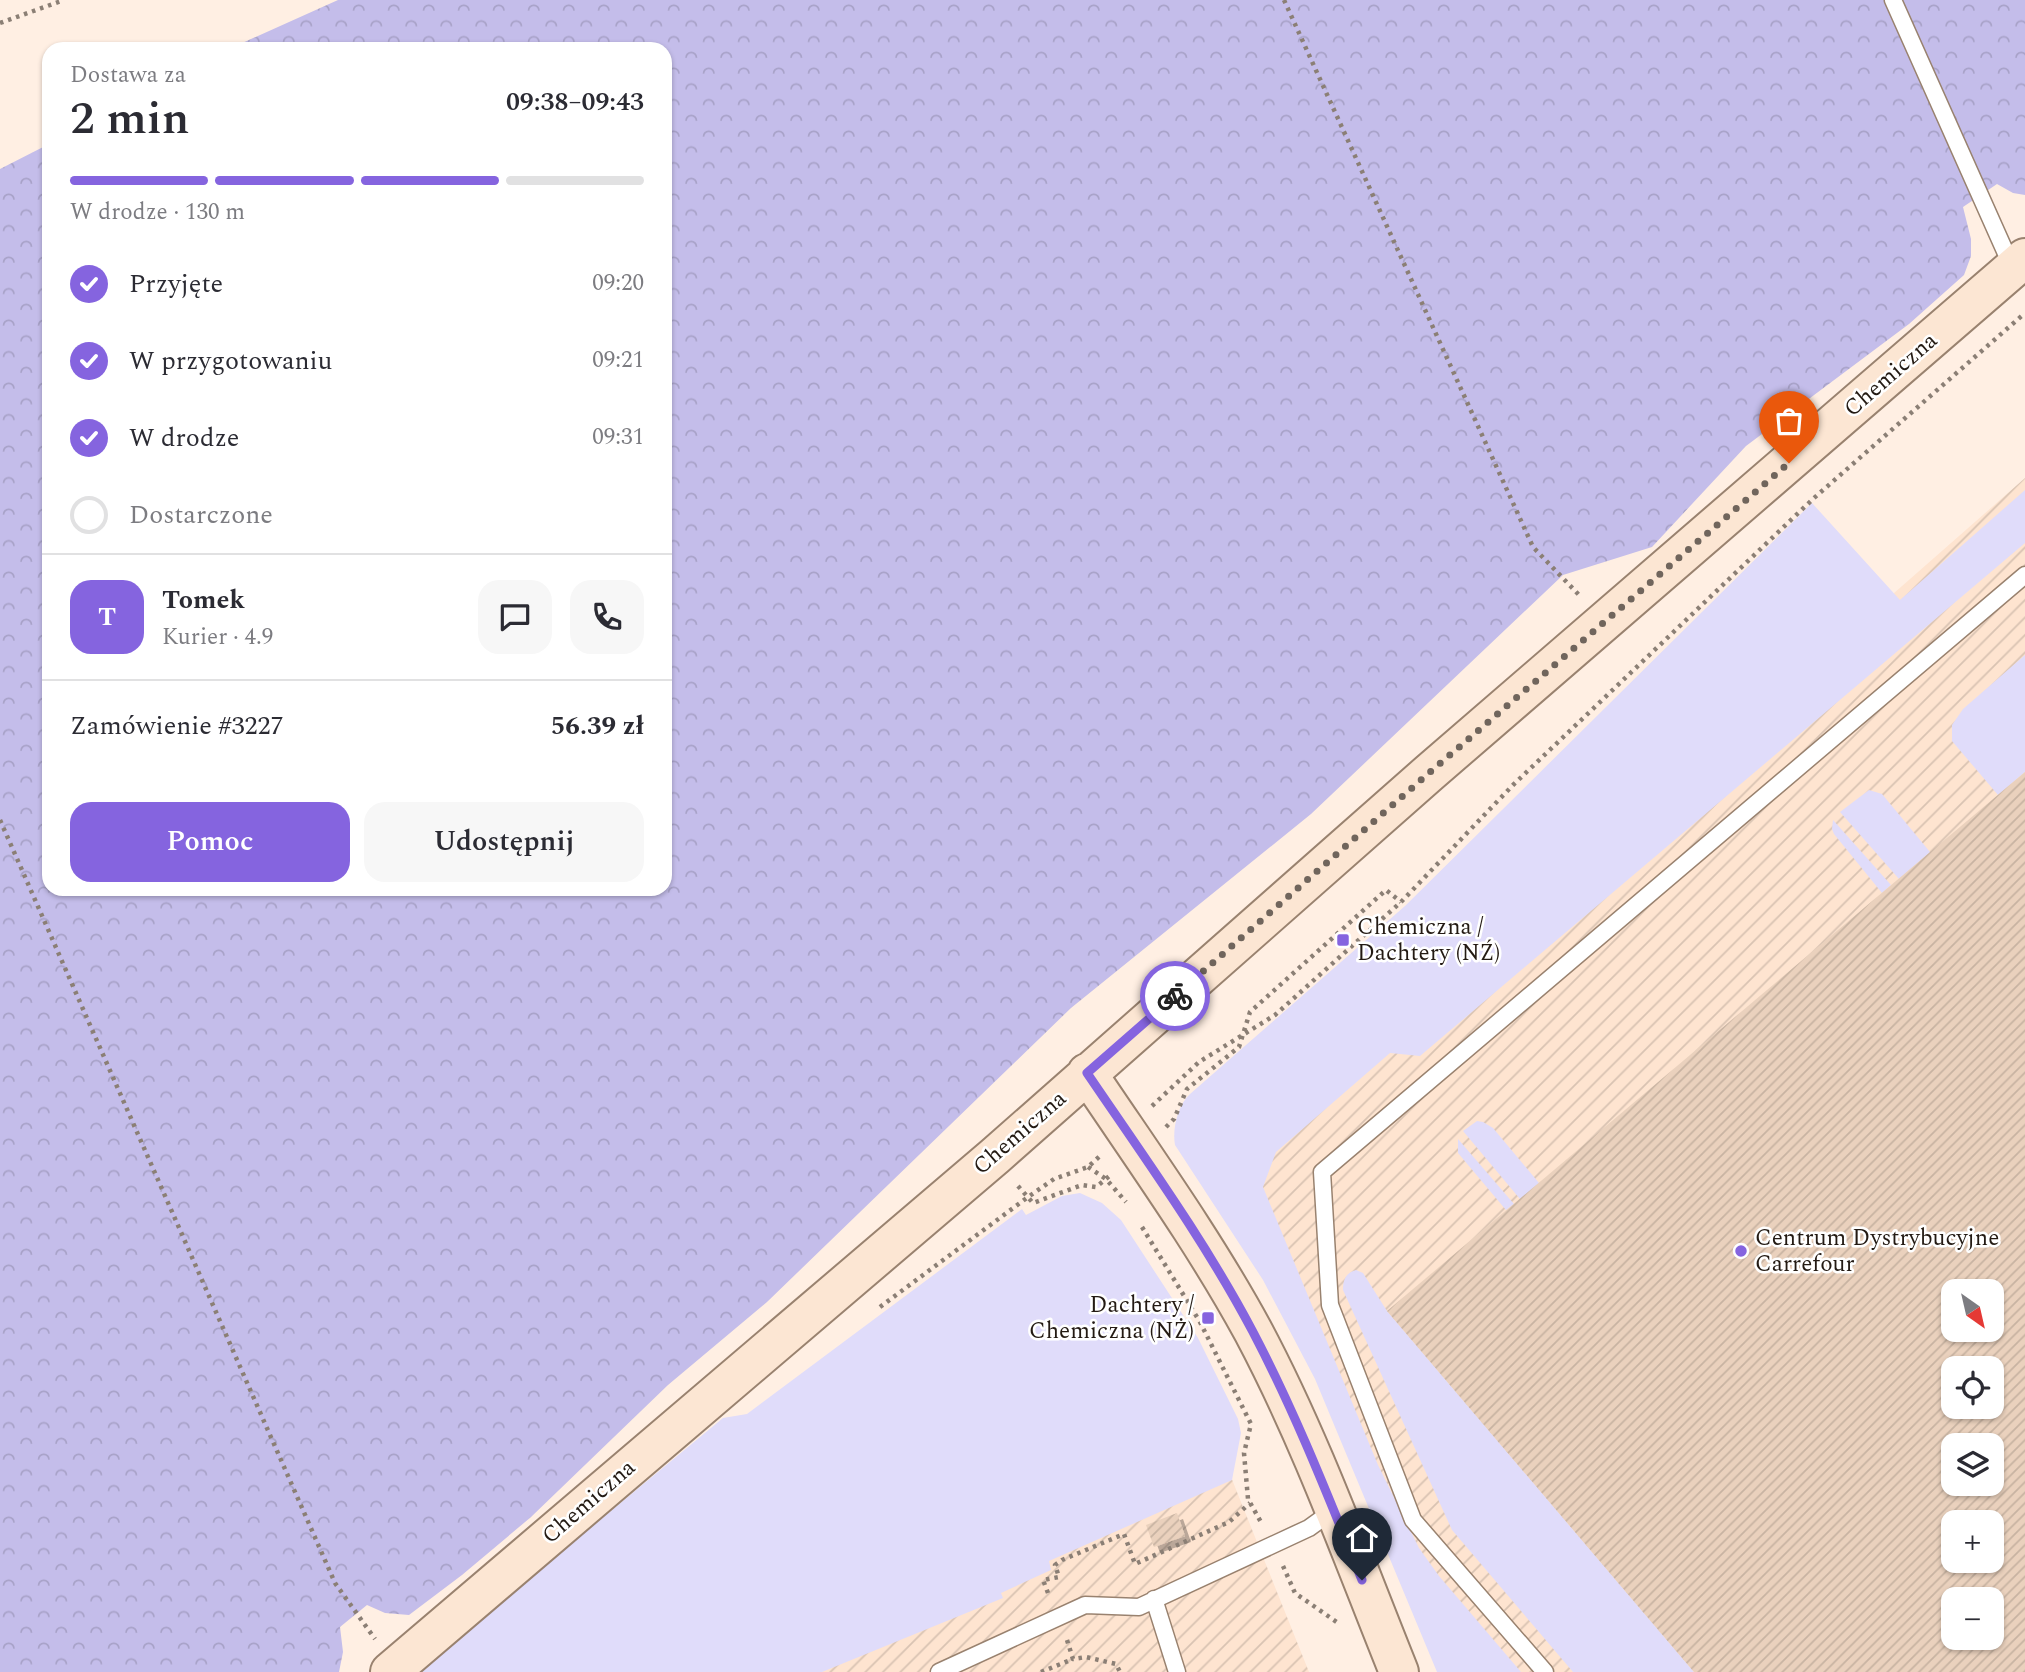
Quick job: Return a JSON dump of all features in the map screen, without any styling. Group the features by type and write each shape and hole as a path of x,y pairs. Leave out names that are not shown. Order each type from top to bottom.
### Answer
{"street":[{"name":"Chemiczna","path":"393,1670 995,1156 2019,263"},
{"path":"1087,1073 1214,1264 1253,1332 1299,1426 1399,1672"}],"lane":[{"path":"1893,0 2019,263"},
{"path":"1545,1672 1413,1520 1330,1305 1322,1172 2025,575"},
{"path":"939,1672 1085,1605 1139,1607 1309,1528 1334,1510"},
{"path":"1154,1599 1177,1672"}],"path":[{"path":"0,23 64,0"},
{"path":"1284,0 1533,547 1605,622"},
{"path":"995,1156 1032,1203 1082,1185 1096,1187 1106,1179 1133,1140 1199,1062 1275,1015 1401,902 1513,785 1814,498 2025,313"},
{"path":"0,820 335,1583 393,1670"},
{"path":"1128,1204 1106,1179 1088,1167 1174,1119 1187,1089 1239,1046 1250,1012 1387,890 1401,902"},
{"path":"1135,1216 1200,1322 1251,1424 1244,1454 1248,1499 1273,1543 1295,1593 1338,1623 1343,1636"},
{"path":"1043,1580 1059,1577 1055,1565 1062,1560 1124,1534 1135,1564 1228,1522 1250,1503"},
{"path":"1041,1672 1073,1659"}],"shaded area":[{"path":"2025,478 2025,1672 1455,1672 1243,1165"},
{"path":"2025,490 2025,543 1420,1056 1390,1053 1276,1152 1263,1187 1378,1465 1419,1548 1439,1576 1521,1672 1437,1672 1315,1379 1263,1280 1175,1145 1175,1125 1182,1104 1190,1094 1405,906 1812,503 1900,600"},
{"path":"2025,655 2025,772 1998,795 1952,741 1952,725 1963,709"},
{"path":"1869,790 1882,794 1930,852 1899,879 1840,812"},
{"path":"1833,820 1891,885 1882,893 1834,834"},
{"path":"1477,1121 1493,1128 1539,1183 1520,1199 1463,1131"},
{"path":"1458,1139 1514,1204 1506,1210 1458,1153"},
{"path":"1080,1193 1102,1203 1121,1220 1198,1338 1238,1419 1241,1433 1232,1480 1049,1561 1051,1570 1001,1593 1003,1598 822,1672 422,1672 536,1573 723,1418 747,1414 1022,1209 1026,1215 1062,1196"},
{"path":"1356,1270 1363,1273 1387,1311 1694,1672 1573,1672 1452,1530 1343,1290 1346,1277"},
{"path":"1229,1472 1309,1672 661,1672"}],"green space":[{"path":"338,0 2025,0 2025,195 2013,193 1997,184 1963,207 1971,239 1971,256 1964,275 1909,324 1746,446 1652,547 1563,575 1311,814 1071,1008 767,1302 668,1385 531,1517 409,1615 385,1613 367,1605 340,1627 343,1652 339,1672 0,1672 0,169 42,148 42,896 672,896 672,42 245,42"}],"building":[{"name":"Centrum Dystrybucyjne Carrefour","path":"2025,772 2025,1672 1694,1672 1387,1311"},
{"path":"1177,1513 1185,1536 1154,1547 1146,1525"}],"way so far":[{"path":"1175,996 1789,463"}],"place":[{"name":"Chemiczna / Dachtery (NŹ)","path":"1343,940"},
{"name":"Centrum Dystrybucyjne Carrefour","path":"1741,1251"},
{"name":"Dachtery / Chemiczna (NŻ)","path":"1208,1318"}],"route":[{"path":"1175,996 1087,1073 1214,1264 1253,1332 1299,1426 1362,1580"}]}
